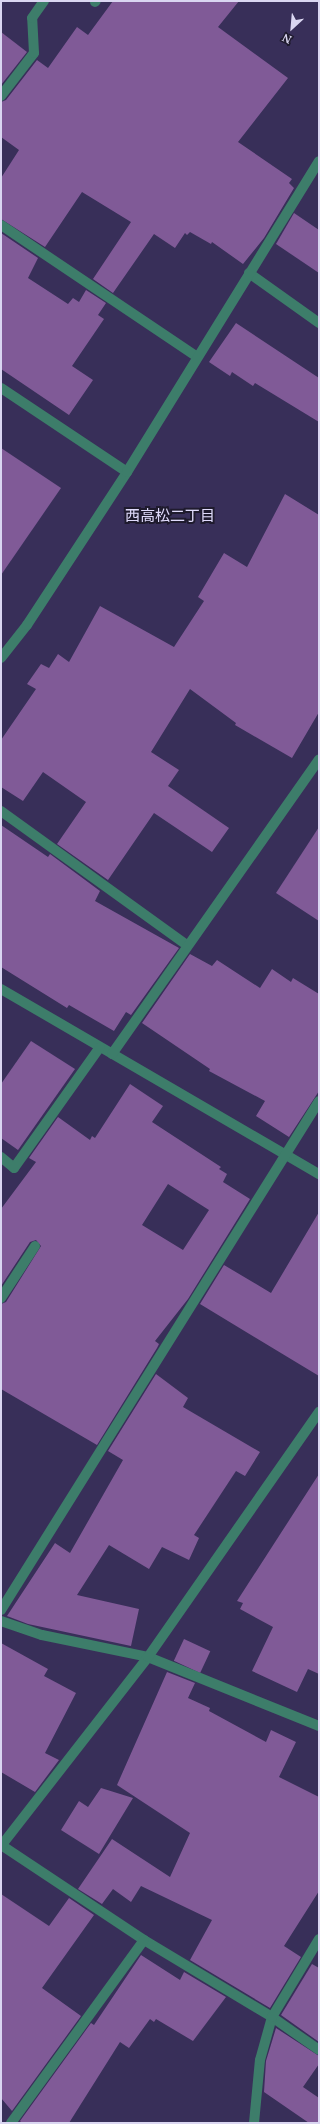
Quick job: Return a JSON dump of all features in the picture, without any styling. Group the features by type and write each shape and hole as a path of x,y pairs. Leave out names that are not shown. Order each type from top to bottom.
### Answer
{"street":[{"path":"1,96 34,52 32,18 44,1"},
{"path":"1,658 27,625 127,472 196,356 319,162"},
{"path":"1,225 196,356"},
{"path":"249,272 319,323"},
{"path":"1,388 127,472"},
{"path":"112,1054 187,945 319,760"},
{"path":"1,811 187,945"},
{"path":"1,989 319,1174"},
{"path":"1,1157 14,1168 100,1047"},
{"path":"1,1610 319,1101"},
{"path":"1,1298 35,1246"},
{"path":"319,1412 148,1657 1,1845 144,1940 272,2018 319,2050"},
{"path":"1,1621 42,1635 148,1657 319,1726"},
{"path":"254,2123 260,2060 272,2018 319,1938"},
{"path":"11,2123 144,1940"}],"building":[{"path":"113,1 239,1 218,27 288,78 238,142 292,179 289,183 294,188 264,238 243,264 212,242 211,244 190,232 187,235 185,233 175,248 154,234 113,293 93,279 131,222 82,192 45,247 1,219 1,178 19,150 1,137 1,102 6,100 37,60 48,68 77,27 88,35"},
{"path":"1,32 27,52 1,85"},
{"path":"294,213 319,230 319,273 276,244"},
{"path":"1,233 38,258 28,278 68,304 73,298 79,302 86,290 106,303 98,315 104,319 72,366 93,380 69,415 1,369"},
{"path":"236,323 319,378 319,422 255,383 253,386 232,372 230,376 209,362"},
{"path":"1,448 61,488 1,575"},
{"path":"285,494 319,515 319,712 292,758 235,725 236,723 190,689 151,752 179,770 168,786 229,828 212,852 154,813 108,880 57,844 86,802 43,772 23,801 1,787 1,740 36,689 27,684 41,664 49,668 58,654 69,662 100,606 174,647 204,601 198,597 224,553 247,567"},
{"path":"1,825 48,857 50,854 100,891 95,901 179,948 131,1015 126,1012 114,1031 69,1005 67,1008 1,967"},
{"path":"319,827 319,921 276,893"},
{"path":"190,954 212,966 217,960 260,988 272,969 291,982 293,978 319,994 319,1091 289,1137 256,1116 265,1101 209,1071 210,1069 142,1023"},
{"path":"31,1041 75,1069 18,1150 1,1138 1,1084"},
{"path":"130,1084 163,1106 152,1122 221,1167 219,1169 227,1174 223,1182 250,1199 188,1299 155,1341 159,1344 157,1348 97,1445 1,1389 1,1304 6,1302 41,1246 36,1240 30,1242 1,1286 1,1209 36,1162 29,1158 58,1117 90,1140 92,1136 95,1138","holes":["168,1184 209,1210 183,1250 142,1225"]},
{"path":"319,1212 319,1376 200,1304 224,1265 271,1293"},
{"path":"156,1374 188,1398 183,1407 260,1452 245,1476 236,1471 194,1535 199,1538 189,1560 162,1547 149,1569 109,1545 77,1595 139,1609 131,1646 28,1624 7,1616 55,1543 70,1553 123,1460 108,1451"},
{"path":"319,1474 319,1674 308,1669 297,1692 252,1671 273,1627 240,1609 243,1603 237,1601"},
{"path":"184,1639 210,1651 200,1673 174,1661"},
{"path":"1,1643 48,1669 44,1676 76,1693 45,1753 59,1760 35,1792 1,1772"},
{"path":"167,1672 195,1683 188,1698 210,1708 209,1711 266,1742 271,1730 296,1742 279,1777 319,1797 319,1891 284,1946 301,1957 270,2008 190,1960 212,1920 141,1886 131,1902 113,1889 102,1904 78,1889 112,1839 170,1877 190,1833 117,1785"},
{"path":"101,1788 133,1798 99,1854 61,1830 79,1801 88,1807"},
{"path":"1,1894 49,1926 69,1898 94,1915 42,1988 81,2016 12,2111 1,2098"},
{"path":"141,1955 180,1980 184,1972 226,1997 193,2041 156,2019 154,2022 150,2019 129,2048 120,2042 69,2123 22,2123 20,2121 91,2023 94,2025"},
{"path":"312,1964 319,1968 319,2042 281,2015"},
{"path":"276,2028 319,2056 319,2064 303,2087 319,2098 319,2123 309,2123 264,2092 266,2061"}],"district":[{"name":"西高松二丁目","path":"170,516"}]}
